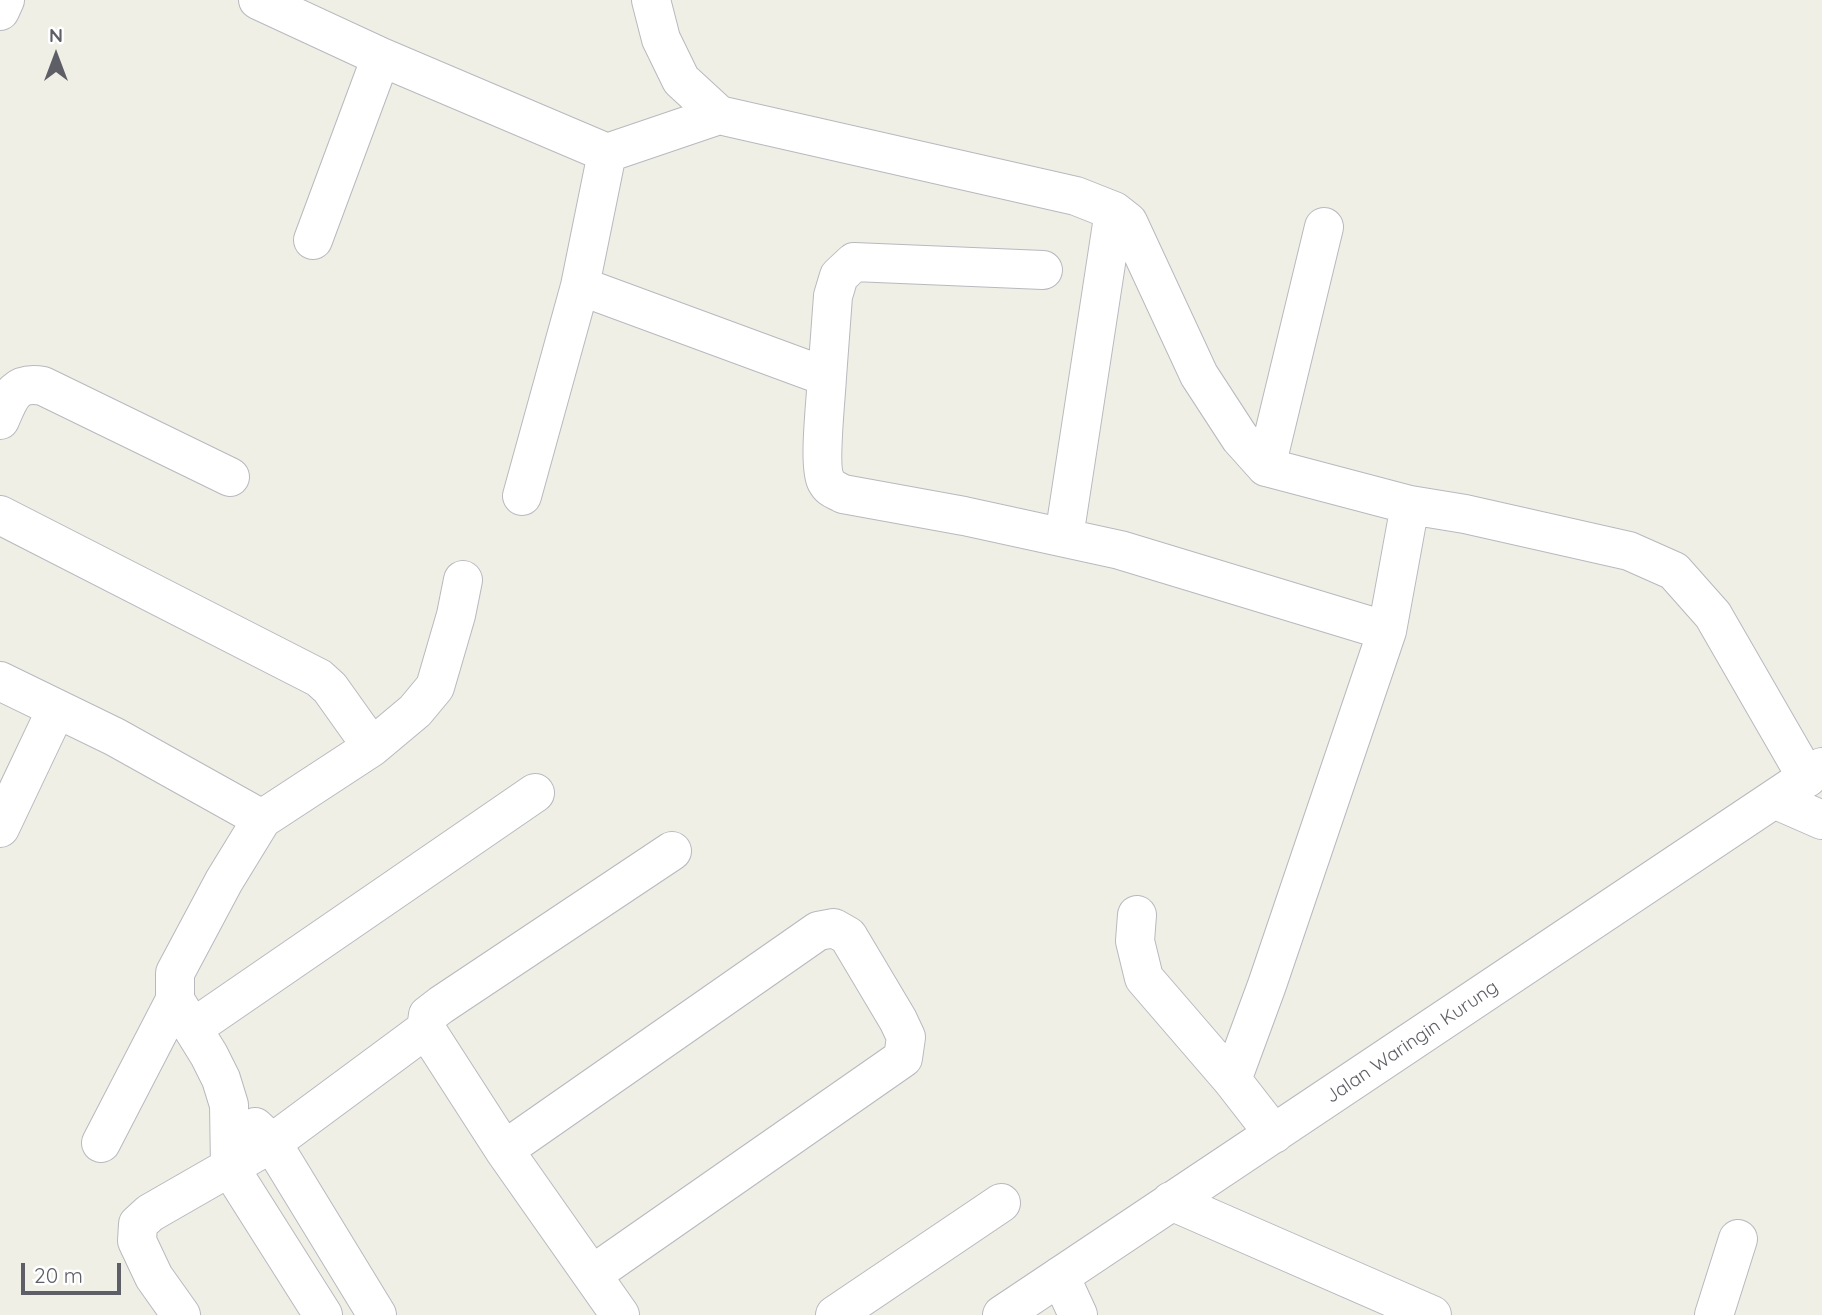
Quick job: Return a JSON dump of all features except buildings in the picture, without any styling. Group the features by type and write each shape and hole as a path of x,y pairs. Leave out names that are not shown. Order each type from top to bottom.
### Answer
{"street":[{"path":"0,11 5,0"},
{"path":"258,0 381,57 607,153 719,115"},
{"path":"651,0 661,39 681,80 719,115 1076,196 1114,211 1128,222 1199,375 1240,438 1266,467 1410,505 1465,514 1629,551 1674,571 1713,615 1814,772"},
{"path":"313,240 381,57"},
{"path":"522,496 580,286 607,153"},
{"path":"1064,537 1114,211"},
{"path":"1266,467 1324,227"},
{"path":"1043,270 854,262 839,276 833,296 822,464 824,479 831,489 843,494 1120,550 1387,631"},
{"path":"580,286 827,377"},
{"path":"0,420 15,391 23,386 43,386 230,477"},
{"path":"1233,1080 1387,631 1410,505"},
{"path":"0,515 319,678 330,688 372,747"},
{"path":"323,1315 230,1168 229,1105 221,1079 184,1014 173,987 175,973 224,881 262,820 372,747 415,711 435,687 463,580"},
{"path":"0,681 115,737 262,820"},
{"path":"0,828 56,710"},
{"name":"Jalan Waringin Kurung","path":"1002,1315 1044,1294 1171,1200 1274,1134 1814,772"},
{"path":"101,1143 184,1014 535,793"},
{"path":"1774,799 1822,820"},
{"path":"620,1315 504,1150 426,1029 428,1015 441,1005 671,851"},
{"path":"1137,915 1135,941 1144,978 1233,1080 1274,1134"},
{"path":"504,1150 818,931 834,928 848,936 906,1037 903,1058 593,1275"},
{"path":"181,1315 154,1277 136,1241 138,1224 150,1213 272,1143 426,1029"},
{"path":"229,1105 272,1143 377,1315"},
{"path":"1171,1200 1432,1315"},
{"path":"835,1315 1001,1203"},
{"path":"1714,1315 1738,1239"},
{"path":"1044,1294 1078,1315"}]}
